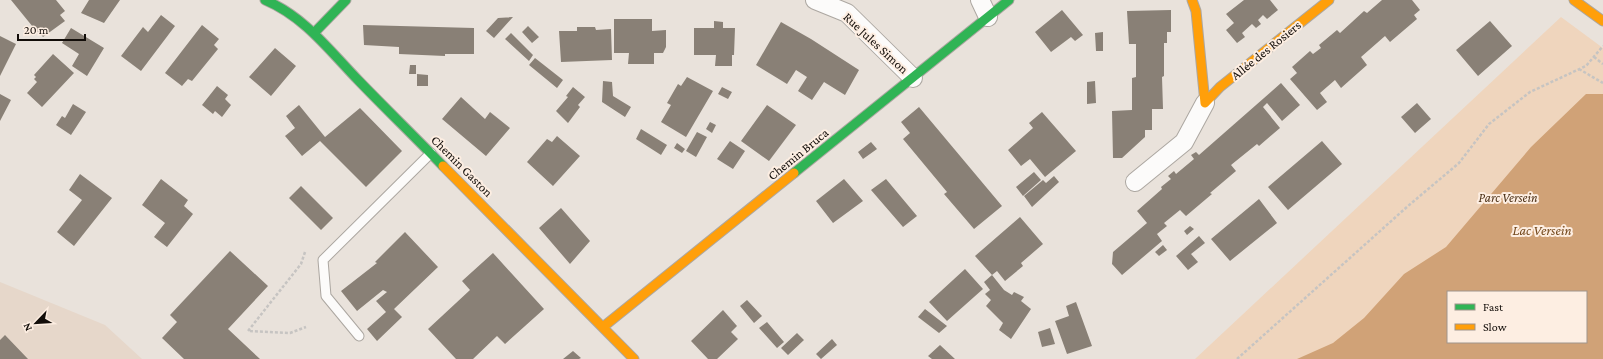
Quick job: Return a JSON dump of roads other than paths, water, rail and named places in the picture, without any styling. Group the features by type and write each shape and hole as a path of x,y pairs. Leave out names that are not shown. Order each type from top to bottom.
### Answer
{"street":[{"name":"Chemin Gaston","path":"265,0 293,15 314,32 634,359"},
{"path":"314,32 346,0"},
{"name":"Rue Jules Simon","path":"815,0 847,13 913,78"},
{"path":"980,0 988,16"},
{"name":"Chemin Bruca","path":"603,327 1009,0"},
{"path":"1192,0 1196,11 1205,103"},
{"name":"Allée des Rosiers","path":"1135,182 1184,142 1205,103 1220,87 1329,0"},
{"path":"1574,0 1603,21"}],"lane":[{"path":"359,336 326,296 323,260 431,153"}],"water":[{"name":"Lac Versein","path":"1586,94 1603,94 1603,359 1297,359 1333,343 1364,318 1404,274 1446,247 1531,147"}],"park label":[{"name":"Parc Versein","path":"1508,197"}]}
